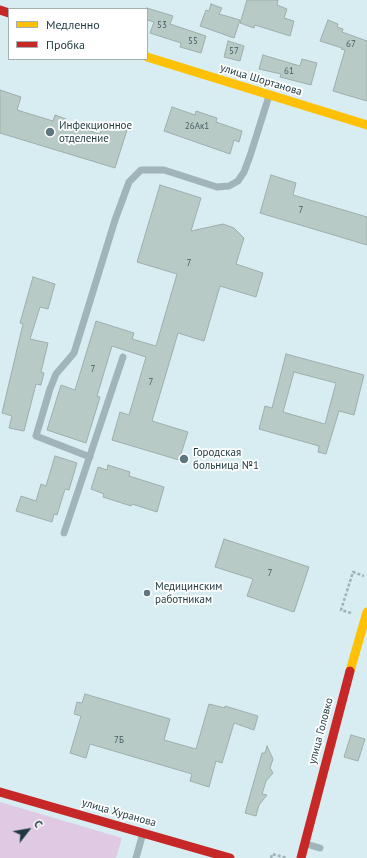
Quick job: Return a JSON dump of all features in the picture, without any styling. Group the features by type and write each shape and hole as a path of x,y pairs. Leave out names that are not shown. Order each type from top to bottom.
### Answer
{"street":[{"name":"улица Шортанова","path":"148,57 367,125"},
{"name":"улица Головко","path":"301,858 338,714 367,612"},
{"name":"улица Хуранова","path":"0,792 230,858"}],"lane":[{"path":"90,457 36,436 56,374 74,353 115,220 129,182 141,170 164,170 217,187 229,186 238,181 244,172 250,156 269,95"},
{"path":"64,533 123,357"},
{"path":"136,858 143,832"},
{"path":"304,844 320,848"}],"path":[{"path":"353,614 341,610 353,572 364,576"},
{"path":"271,858 272,854 287,858"}],"shaded area":[{"path":"0,802 122,838 116,858 0,858"}],"building":[{"path":"247,0 278,0 277,5 287,9 284,18 294,21 290,36 255,25 254,28 240,23"},
{"path":"211,4 222,8 219,14 240,20 234,38 200,26 206,10 209,11"},
{"path":"148,8 173,16 170,24 206,36 201,53 180,47 181,43 150,33 154,22 148,20"},
{"path":"328,20 338,24 337,27 343,29 342,32 367,41 367,101 333,91 345,50 320,41"},
{"path":"228,41 244,46 240,61 224,57"},
{"path":"263,55 300,66 302,59 317,63 311,85 280,77 281,74 259,69"},
{"path":"0,90 21,97 17,110 53,121 55,115 66,119 65,123 100,134 103,123 127,130 115,168 0,133"},
{"path":"172,107 195,115 196,111 217,118 216,122 242,131 239,142 234,140 230,154 164,131"},
{"path":"271,175 296,183 293,195 367,217 367,245 260,213"},
{"path":"160,185 201,198 191,231 223,224 234,228 244,238 236,264 263,273 256,297 220,286 204,341 178,333 152,421 188,432 179,460 112,440 120,412 129,415 146,357 112,346 97,396 100,397 86,443 47,430 61,385 75,390 96,321 134,333 132,339 156,346 177,274 137,262"},
{"path":"33,277 55,284 48,309 40,307 30,339 48,343 41,372 44,373 41,385 36,384 24,431 9,428 12,416 2,413 23,324 20,323"},
{"path":"286,354 364,375 354,415 339,411 326,454 318,452 319,446 259,429 265,406 272,408","holes":["294,372 336,383 325,424 283,412"]},
{"path":"55,456 77,463 69,490 65,489 57,515 54,514 52,522 16,511 21,496 36,501 41,484 46,486"},
{"path":"108,465 130,472 129,476 164,487 157,512 103,497 104,494 91,489 98,467 107,470"},
{"path":"224,539 309,567 294,612 247,596 253,579 215,567"},
{"path":"85,694 170,719 164,740 196,749 209,704 225,708 225,706 258,716 254,730 234,723 222,763 216,761 209,787 190,781 192,774 90,744 86,758 70,753 81,716 74,714 77,702 82,703"},
{"path":"351,735 365,739 358,761 344,757"},
{"path":"267,746 273,759 270,768 273,773 266,781 262,794 267,795 259,805 256,816 245,813 262,753 265,753"}],"traffic: slow":[{"path":"148,57 367,125"},
{"path":"350,671 367,612"}],"traffic: jam":[{"path":"0,10 8,13"},
{"path":"301,858 350,671"},
{"path":"0,792 230,858"}],"place":[{"name":"Инфекционное отделение","path":"50,132"},
{"name":"Городская больница №1","path":"184,459"},
{"name":"Медицинским работникам","path":"147,593"}]}
